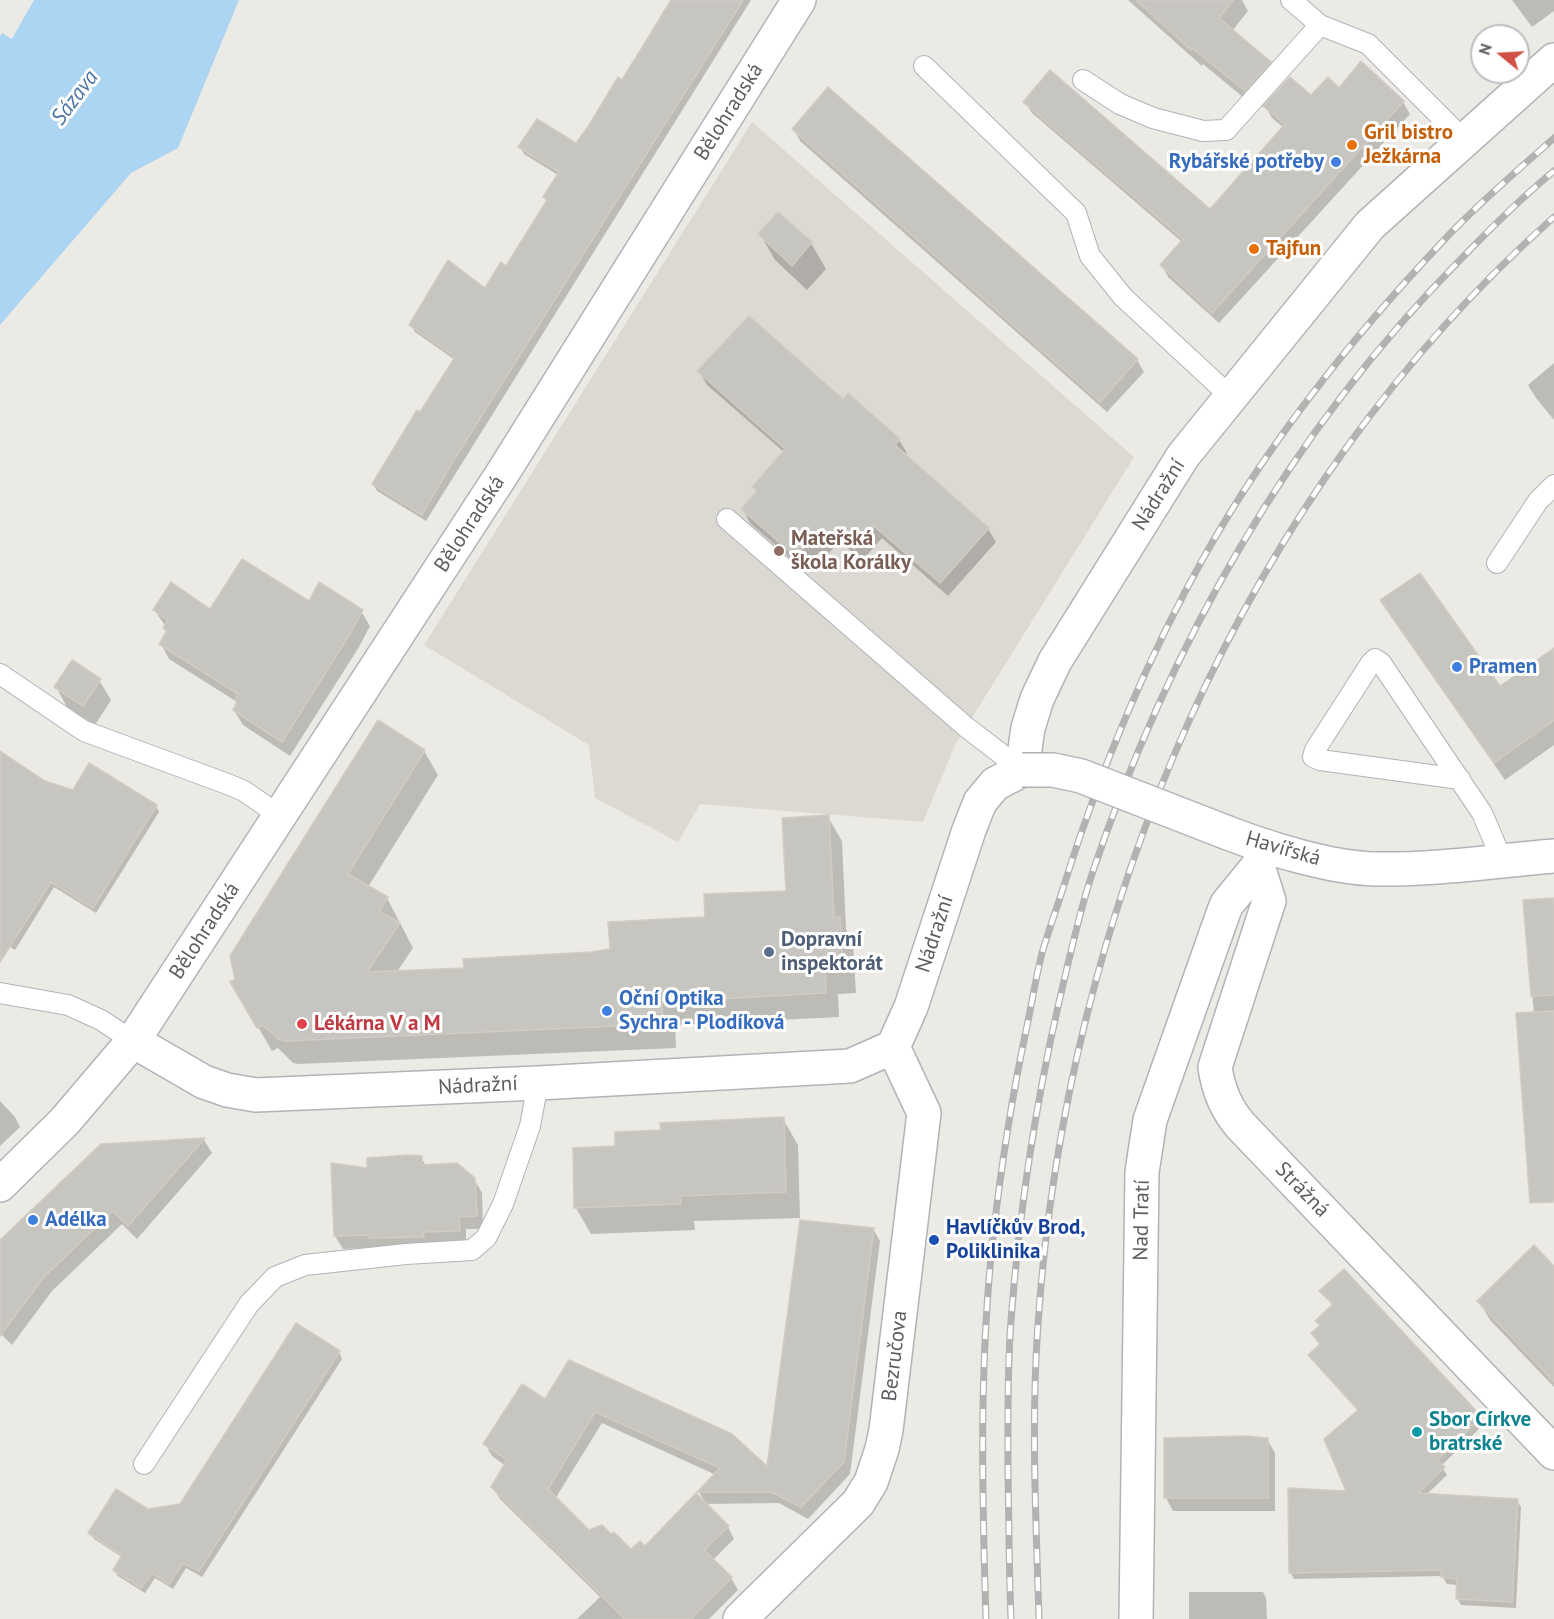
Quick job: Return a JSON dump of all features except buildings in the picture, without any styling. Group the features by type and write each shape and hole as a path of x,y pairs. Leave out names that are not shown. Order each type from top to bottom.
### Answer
{"street":[{"name":"Bělohradská","path":"133,1041 502,474 799,0"},
{"name":"Nádražní","path":"133,1041 204,1082 227,1090 256,1095 538,1083 850,1065 892,1047 911,1007 980,802 995,784 1022,770 1028,728 1037,699 1055,661 1182,456 1370,225 1554,60"},
{"name":"Havířská","path":"1022,770 1053,770 1081,776 1228,833 1261,857 1373,869 1427,867 1554,856"},
{"name":"Strážná","path":"1261,857 1269,901 1215,1067 1224,1100 1241,1126 1554,1454"},
{"name":"Nad Tratí","path":"1136,1619 1142,1172 1150,1120 1224,911 1261,857"},
{"path":"0,1185 65,1121 133,1041"},
{"name":"Bezručova","path":"740,1619 858,1503 871,1482 882,1449 924,1113 892,1047"}],"lane":[{"path":"1291,0 1320,25 1368,44 1464,140"},
{"path":"1083,80 1119,104 1153,118 1203,131 1226,130 1320,25"},
{"path":"924,66 1076,213 1090,256 1122,297 1231,397"},
{"path":"1497,563 1538,501 1554,485"},
{"path":"727,519 966,727 1022,770"},
{"path":"1460,779 1320,760 1313,757 1315,750 1375,659 1382,663 1460,779 1482,813 1502,860"},
{"path":"0,674 84,731 244,791 280,816"},
{"path":"0,993 69,1005 101,1020 133,1041"},
{"path":"144,1464 249,1304 276,1277 305,1265 406,1254 472,1251 486,1238 503,1204 530,1126 538,1083"}],"shaded area":[{"name":"Mateřská škola Korálky","path":"752,122 1134,457 955,745 923,822 700,804 678,842 595,798 589,745 424,645"}],"water":[{"name":"Sázava","path":"34,0 239,0 178,148 131,173 0,325 0,36 2,33 12,39"}],"railway":[{"path":"986,1619 983,1476 985,1333 1003,1158 1016,1079 1042,953 1094,797 1127,715 1164,634 1205,555 1257,471 1315,390 1411,275 1498,187 1554,138"},
{"path":"1011,1619 1008,1474 1009,1359 1014,1281 1023,1200 1042,1081 1070,955 1091,877 1122,792 1157,708 1197,626 1240,547 1288,471 1341,397 1398,327 1460,260 1554,171"},
{"path":"1039,1619 1035,1472 1036,1361 1055,1170 1087,1016 1131,866 1190,720 1261,580 1346,449 1443,327 1554,217"}],"place":[{"name":"Gril bistro Ježkárna","path":"1352,145"},
{"name":"Rybářské potřeby","path":"1336,162"},
{"name":"Tajfun","path":"1254,249"},
{"name":"Mateřská škola Korálky","path":"779,551"},
{"name":"Pramen","path":"1457,667"},
{"name":"Dopravní inspektorát","path":"769,952"},
{"name":"Oční Optika Sychra - Plodíková","path":"607,1011"},
{"name":"Lékárna V a M","path":"302,1024"},
{"name":"Adélka","path":"33,1220"},
{"name":"Havlíčkův Brod, Poliklinika","path":"934,1240"},
{"name":"Sbor Církve bratrské","path":"1417,1432"}]}
